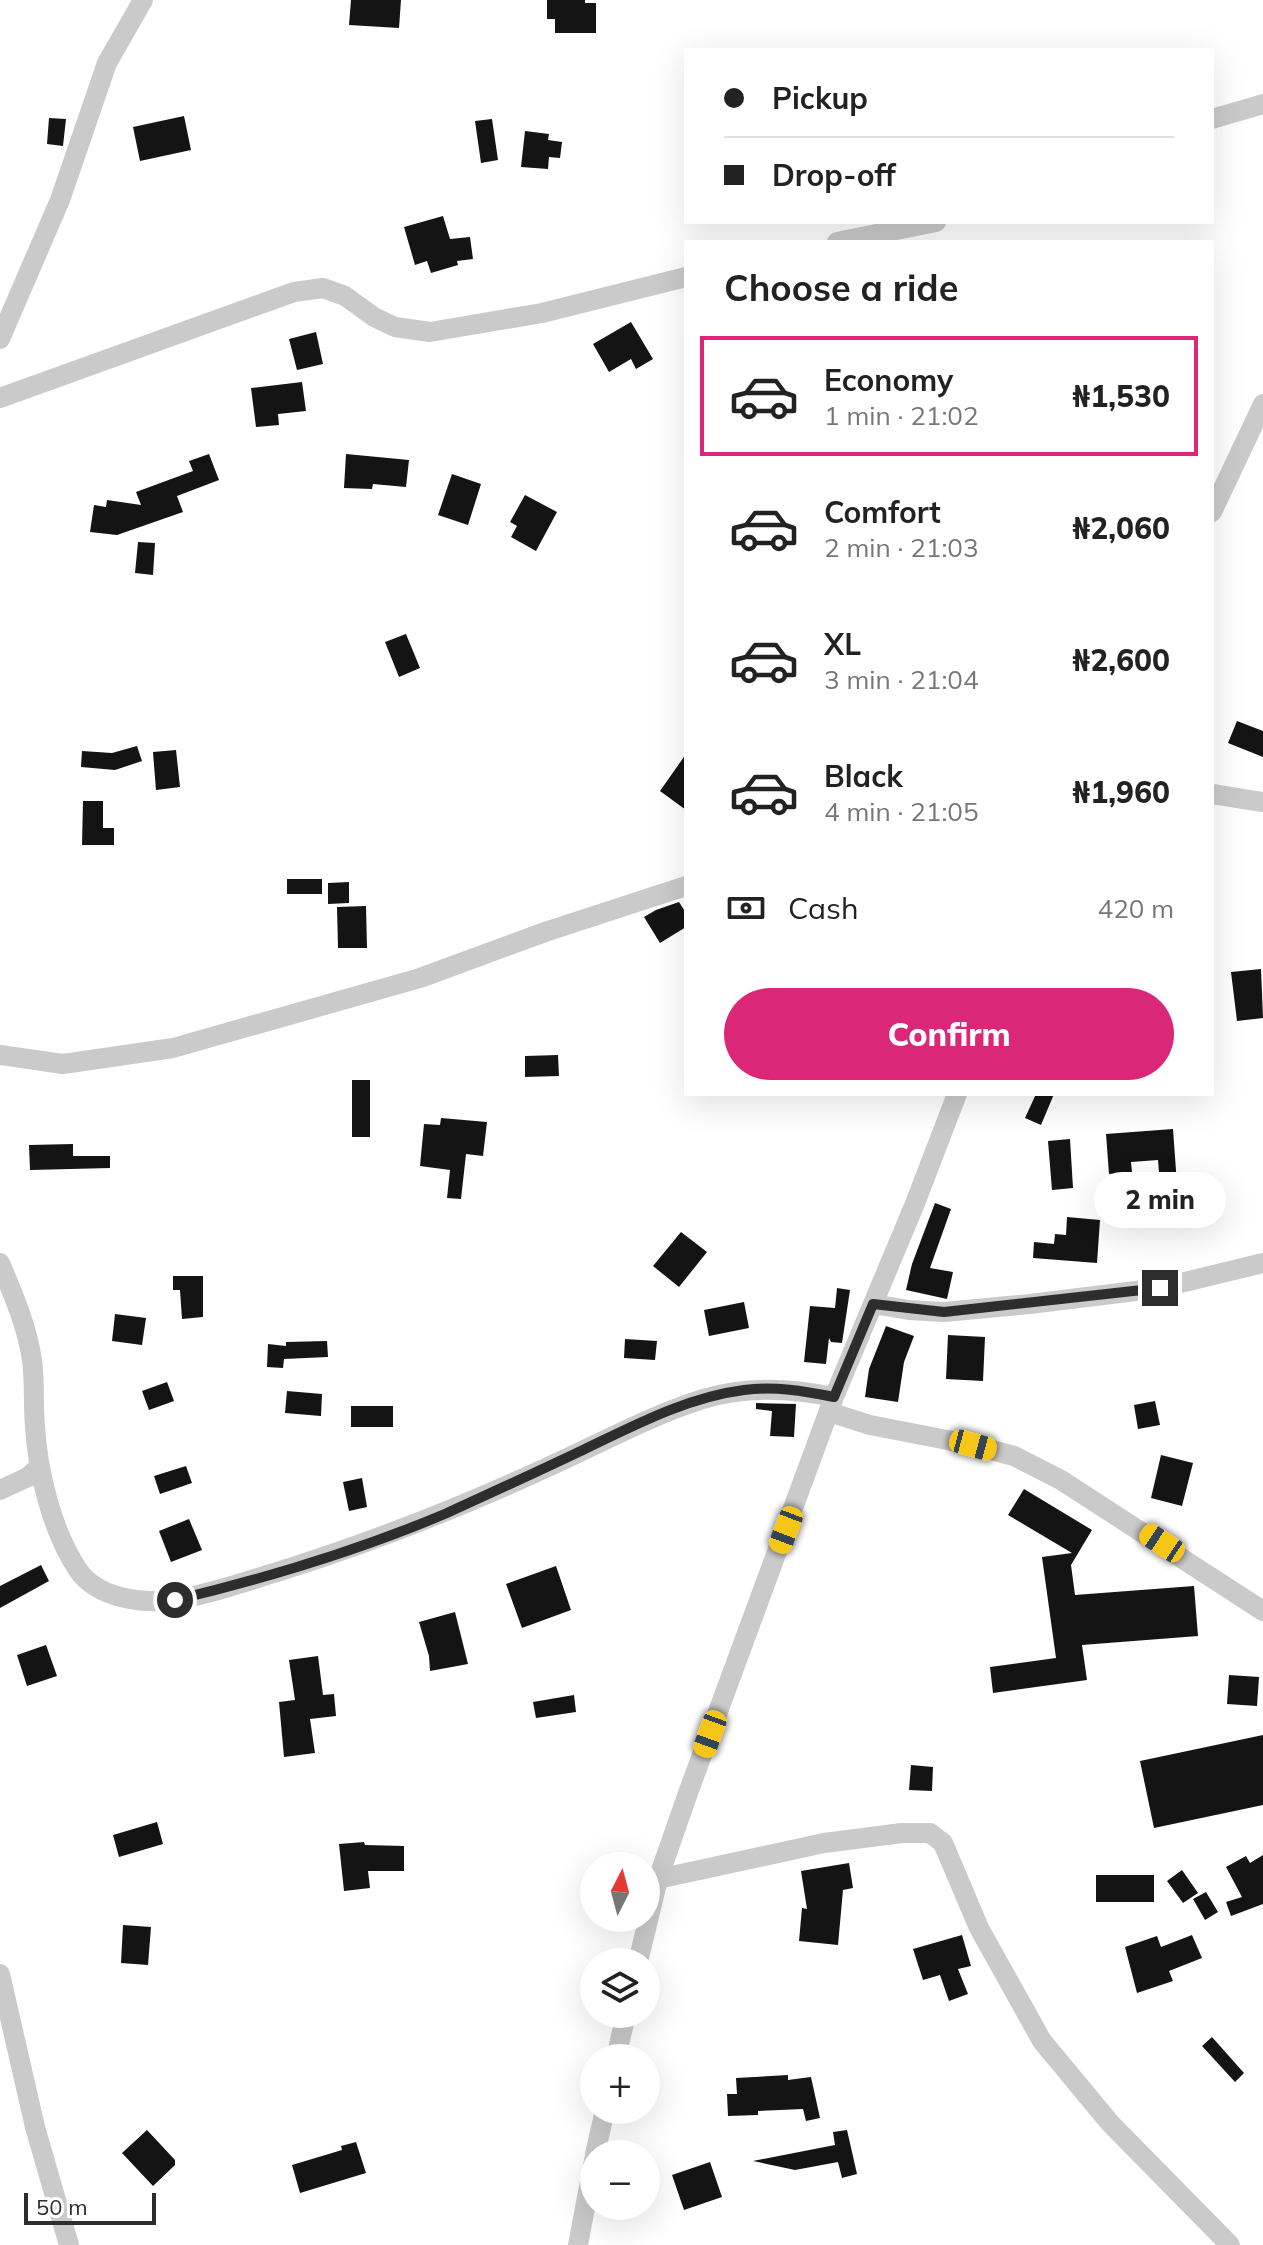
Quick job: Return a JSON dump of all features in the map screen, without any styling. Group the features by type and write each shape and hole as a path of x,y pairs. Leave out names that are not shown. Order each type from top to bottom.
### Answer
{"street":[{"path":"0,339 60,200 107,63 143,0"},
{"path":"1214,118 1263,104"},
{"path":"847,240 926,224"},
{"path":"0,398 294,292 311,289 323,288 345,296 374,317 395,327 430,332 542,313 684,278"},
{"path":"1214,508 1263,404"},
{"path":"1214,794 1263,802"},
{"path":"0,1055 63,1064 173,1048 420,978 545,932 684,887"},
{"path":"660,1874 832,1405 956,1096"},
{"path":"0,1263 27,1332 39,1467 65,1545 78,1570 91,1586 110,1594 139,1600 175,1600 219,1590 444,1514 659,1415 743,1390 775,1388 832,1405 870,1425 1014,1456 1061,1480 1263,1611"},
{"path":"873,1304 944,1312 1030,1304 1160,1288 1263,1263"},
{"path":"0,1490 28,1477 39,1467"},
{"path":"660,1879 824,1843 910,1832 930,1833 943,1843 979,1928 1042,2041 1110,2123 1230,2245"},
{"path":"0,1974 35,2127 69,2245"},
{"path":"578,2245 583,2220"}],"building":[{"path":"351,0 401,0 399,28 349,25"},
{"path":"547,0 596,3 596,33 555,33 555,19 547,19"},
{"path":"184,116 191,150 140,161 133,127"},
{"path":"49,118 66,119 63,146 47,144"},
{"path":"492,119 498,160 481,163 475,121"},
{"path":"525,131 549,134 548,140 562,142 560,158 549,157 548,169 521,167"},
{"path":"443,216 450,239 470,237 473,259 457,261 458,265 431,273 427,261 415,265 404,227"},
{"path":"631,322 653,359 636,369 631,359 609,372 593,344"},
{"path":"316,332 323,364 297,370 289,339"},
{"path":"302,382 306,411 278,414 279,425 256,427 251,388"},
{"path":"209,454 219,480 177,496 183,512 117,535 90,532 94,505 106,507 107,500 141,505 136,492 193,471 189,461"},
{"path":"346,454 409,460 406,487 373,484 372,489 344,488"},
{"path":"452,474 481,484 468,525 438,515"},
{"path":"525,495 557,512 536,551 511,537 517,526 510,522"},
{"path":"138,542 155,543 153,575 135,573"},
{"path":"406,634 420,668 399,677 385,642"},
{"path":"1237,721 1263,731 1263,757 1228,743"},
{"path":"137,746 142,761 115,770 81,767 82,751 112,753"},
{"path":"176,750 180,787 156,790 153,752"},
{"path":"684,757 684,809 660,791"},
{"path":"83,801 103,801 103,828 114,828 114,845 82,845"},
{"path":"287,879 322,879 322,894 287,894"},
{"path":"349,882 349,903 328,904 328,883"},
{"path":"679,902 684,910 684,928 660,943 644,917"},
{"path":"366,906 367,948 338,948 337,907"},
{"path":"1261,969 1263,1018 1237,1021 1231,972"},
{"path":"558,1055 559,1076 525,1077 525,1056"},
{"path":"352,1080 370,1080 370,1137 352,1137"},
{"path":"1035,1096 1053,1096 1041,1125 1025,1118"},
{"path":"441,1118 487,1122 483,1156 466,1154 461,1199 447,1198 450,1170 420,1166 424,1124 440,1125"},
{"path":"1173,1129 1178,1198 1161,1199 1158,1160 1131,1162 1132,1172 1109,1174 1106,1134"},
{"path":"1070,1139 1073,1188 1052,1190 1048,1141"},
{"path":"73,1144 73,1156 110,1156 110,1168 30,1170 29,1145"},
{"path":"935,1203 951,1209 930,1268 953,1272 947,1299 906,1290 912,1264"},
{"path":"1067,1217 1100,1220 1097,1263 1033,1258 1034,1242 1054,1244 1055,1234 1066,1235"},
{"path":"681,1232 707,1252 679,1287 653,1266"},
{"path":"173,1276 203,1276 203,1317 182,1319 180,1290 173,1290"},
{"path":"837,1288 850,1290 842,1343 831,1342 829,1338 826,1364 804,1362 810,1306 835,1308"},
{"path":"744,1302 749,1328 709,1336 704,1310"},
{"path":"115,1314 146,1318 142,1345 112,1341"},
{"path":"886,1326 914,1336 904,1362 898,1402 865,1397 869,1369"},
{"path":"948,1335 985,1337 983,1381 946,1379"},
{"path":"625,1339 657,1341 655,1360 624,1358"},
{"path":"327,1341 328,1357 284,1359 283,1368 267,1367 268,1344 286,1346 286,1342"},
{"path":"167,1382 174,1401 149,1410 142,1391"},
{"path":"287,1391 322,1394 321,1416 285,1413"},
{"path":"1155,1401 1160,1425 1138,1429 1134,1405"},
{"path":"756,1403 796,1404 794,1437 770,1436 772,1411 756,1409"},
{"path":"351,1406 393,1406 393,1427 351,1427"},
{"path":"1161,1455 1193,1463 1182,1506 1151,1498"},
{"path":"186,1466 192,1483 160,1494 154,1476"},
{"path":"362,1478 367,1507 349,1511 343,1482"},
{"path":"1024,1489 1092,1530 1071,1565 1075,1595 1194,1586 1198,1636 1082,1645 1087,1680 993,1693 990,1667 1056,1658 1042,1557 1072,1553 1008,1515"},
{"path":"189,1519 202,1550 171,1562 159,1531"},
{"path":"41,1565 49,1581 0,1608 0,1586"},
{"path":"556,1566 571,1610 522,1628 506,1584"},
{"path":"455,1612 468,1664 430,1671 419,1622"},
{"path":"46,1645 57,1676 27,1686 17,1655"},
{"path":"318,1656 323,1695 334,1694 336,1716 310,1719 315,1753 284,1757 279,1702 295,1700 289,1660"},
{"path":"1229,1675 1259,1677 1257,1706 1227,1704"},
{"path":"574,1695 576,1712 536,1718 533,1702"},
{"path":"1263,1735 1263,1805 1154,1828 1140,1761"},
{"path":"911,1765 933,1767 932,1791 909,1790"},
{"path":"157,1822 163,1844 119,1857 113,1835"},
{"path":"364,1842 365,1845 404,1846 404,1871 368,1871 370,1888 344,1891 339,1844"},
{"path":"1263,1855 1263,1904 1231,1916 1226,1902 1242,1897 1226,1867 1246,1856 1250,1863"},
{"path":"849,1863 853,1888 843,1890 838,1945 799,1941 802,1908 807,1909 801,1871"},
{"path":"1182,1870 1198,1893 1183,1903 1167,1881"},
{"path":"1096,1875 1154,1875 1154,1902 1096,1902"},
{"path":"1206,1892 1218,1912 1205,1920 1193,1899"},
{"path":"123,1925 151,1927 148,1965 121,1963"},
{"path":"962,1935 971,1966 958,1969 968,1994 949,2001 940,1975 923,1980 913,1949"},
{"path":"1192,1935 1202,1958 1169,1971 1173,1981 1137,1993 1125,1947 1157,1936 1161,1947"},
{"path":"1212,2037 1244,2073 1235,2082 1202,2046"},
{"path":"788,2075 788,2080 811,2077 820,2118 806,2121 803,2109 728,2116 727,2094 737,2094 736,2078"},
{"path":"147,2130 175,2160 175,2165 153,2186 122,2153"},
{"path":"847,2130 857,2174 842,2178 838,2162 795,2170 753,2161 835,2145 833,2132"},
{"path":"356,2142 366,2173 300,2193 292,2165 342,2150 341,2146"},
{"path":"710,2162 722,2197 684,2210 672,2175"}],"route":[{"path":"175,1600 301,1565 397,1532 444,1514 659,1415 705,1399 743,1390 775,1388 834,1397 873,1304 944,1312 1160,1288"}]}
